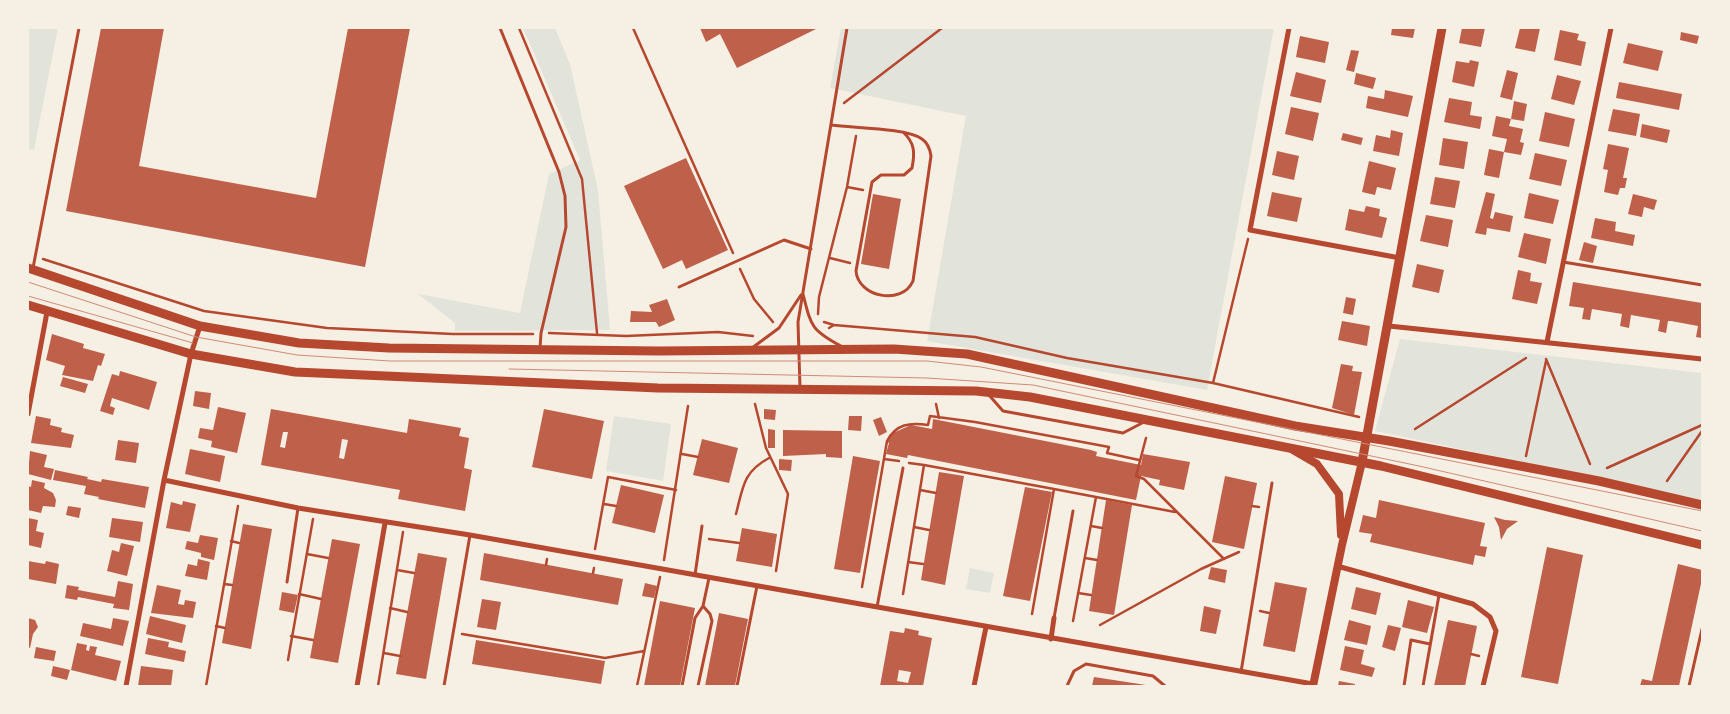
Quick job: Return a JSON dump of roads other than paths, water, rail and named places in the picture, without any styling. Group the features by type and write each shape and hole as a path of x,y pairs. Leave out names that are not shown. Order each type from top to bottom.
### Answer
{"main road":[{"path":"1362,462 1389,326 1442,28"},
{"path":"30,269 200,326 299,343 389,348 894,349 967,354 1294,426 1599,481 1702,505"},
{"path":"28,305 191,354 295,372 388,378 658,388 986,392 1030,397 1362,462 1702,545"}],"street":[{"path":"1289,28 1250,230 1400,258"},
{"path":"1547,342 1611,28"},
{"path":"28,414 47,312"},
{"path":"126,686 164,480 191,354 200,326"},
{"path":"1389,326 1702,359"},
{"path":"1290,448 1317,464 1339,494 1342,545"},
{"path":"164,480 298,508 470,535 1313,685 1337,566 1362,462"},
{"path":"358,686 385,523"},
{"path":"1337,566 1472,604 1490,617 1496,631 1483,686"},
{"path":"1051,639 1054,618"},
{"path":"974,686 986,627"}],"lane":[{"path":"30,269 36,256 79,28"},
{"path":"500,28 559,172 565,196 566,227 541,333 540,349"},
{"path":"800,390 798,322 847,28"},
{"path":"832,125 903,132 924,140 929,147 931,156 913,281 907,291 896,296 866,290 858,281 857,265 870,192 876,178 881,175 904,175 912,168 914,147 910,139 903,132"},
{"path":"679,287 784,240 811,249"},
{"path":"1563,262 1702,285"},
{"path":"750,350 779,328 803,292"},
{"path":"803,292 813,326 818,334 846,349"},
{"path":"986,392 1003,411 1123,433 1147,420"},
{"path":"877,608 903,468"},
{"path":"1240,673 1272,483"},
{"path":"286,582 298,508"},
{"path":"1054,618 1073,511"},
{"path":"695,575 702,526"},
{"path":"444,686 470,535"},
{"path":"682,686 694,618 703,606 709,578"},
{"path":"738,686 757,586"},
{"path":"1423,686 1439,595"},
{"path":"698,686 712,621 710,614 703,606"},
{"path":"1689,686 1702,629"},
{"path":"1404,686 1411,640 1430,644"},
{"path":"1067,686 1074,671 1086,664 1153,676 1165,686"}],"tram line":[{"path":"28,282 196,337 297,355 390,361 927,361 981,367 1702,511"},
{"path":"28,296 193,343"},
{"path":"509,369 927,378 1033,385 1419,466 1702,531"}]}
